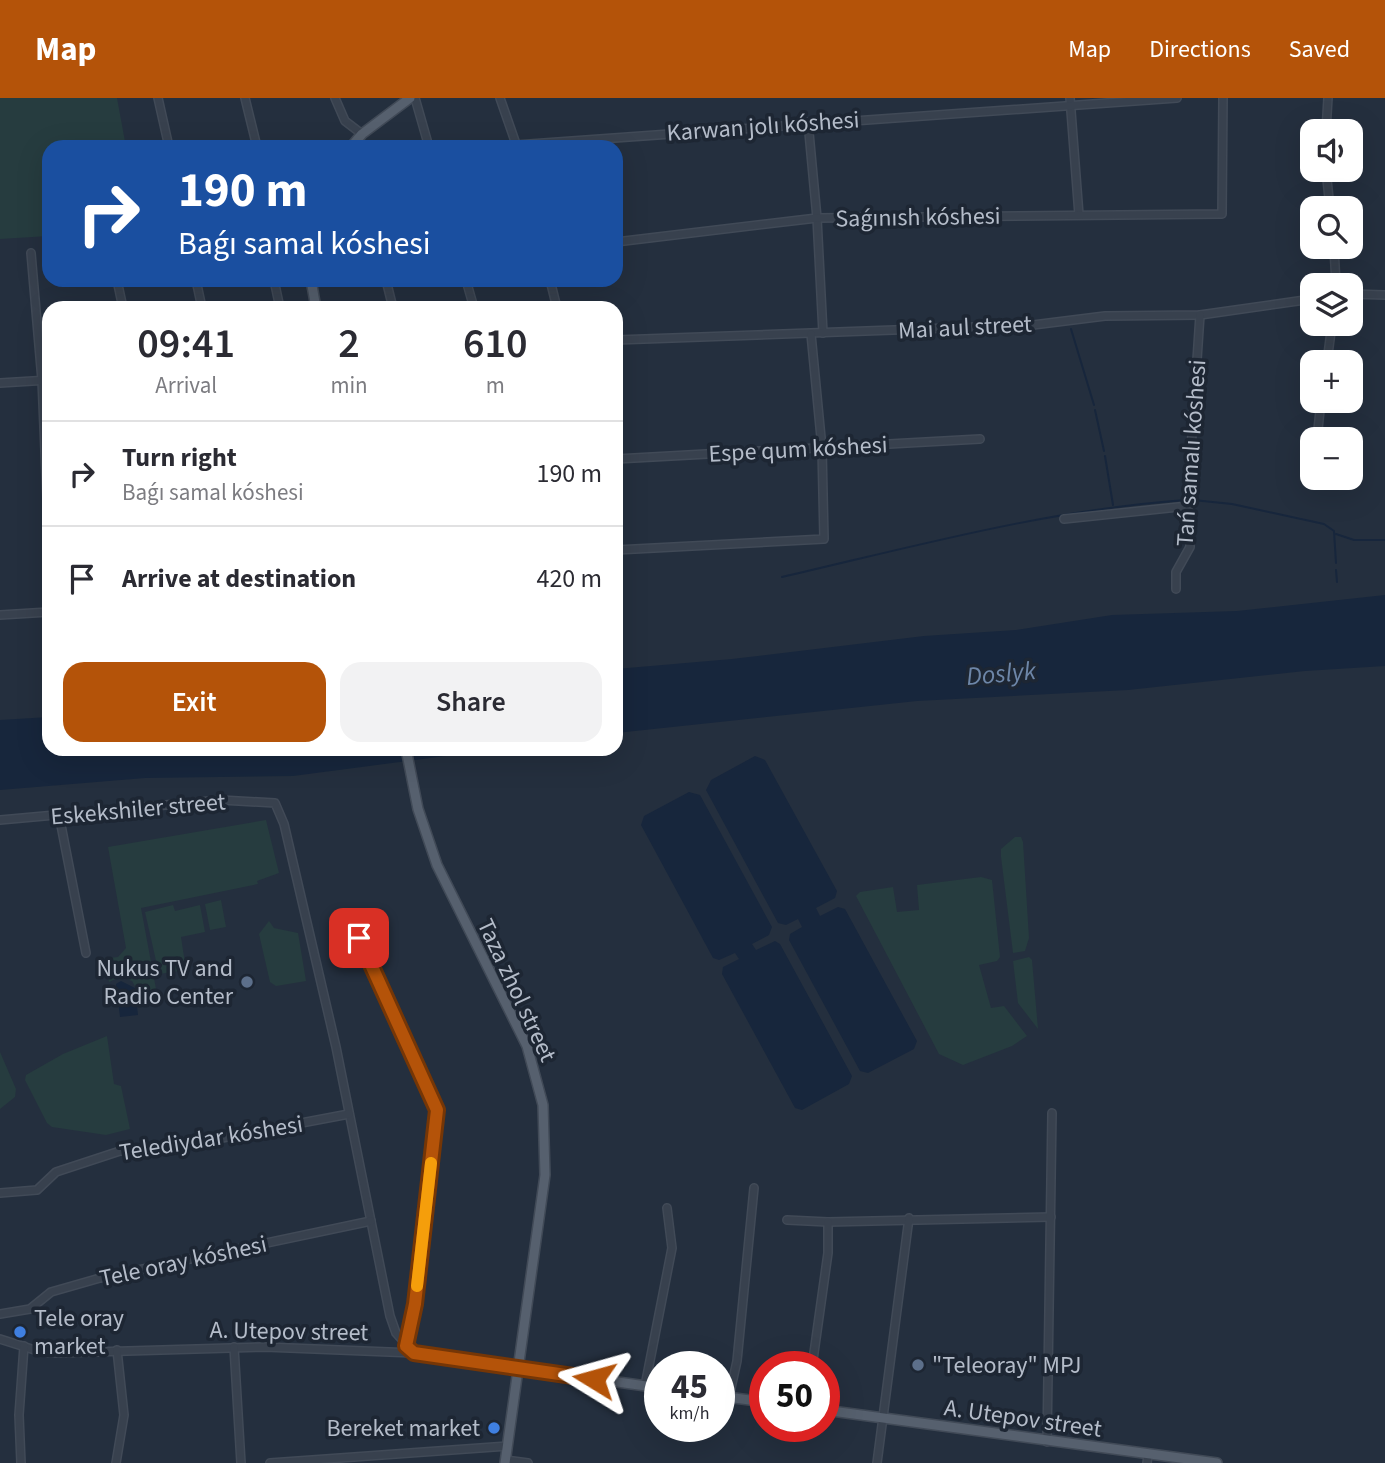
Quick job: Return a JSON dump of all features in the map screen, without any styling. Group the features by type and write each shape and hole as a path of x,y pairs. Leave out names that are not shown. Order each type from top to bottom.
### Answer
{"main road":[{"path":"357,140 413,98"},
{"name":"Taza zhol street","path":"407,756 418,810 437,865 527,1046 543,1105 545,1175 505,1462"},
{"name":"A. Utepov street","path":"519,1368 644,1386"},
{"name":"A. Utepov street","path":"840,1412 1148,1459 1217,1463"}],"street":[{"path":"158,98 167,140"},
{"path":"244,98 255,140"},
{"path":"335,98 345,121 362,134"},
{"path":"413,98 427,140"},
{"path":"500,98 514,140"},
{"name":"Karwan jolı kóshesi","path":"589,140 1070,102 1177,98"},
{"name":"Saǵınısh kóshesi","path":"623,241 817,218 1222,214 1223,98"},
{"path":"1327,119 1328,98"},
{"path":"1070,102 1079,215"},
{"path":"808,122 817,218 823,334"},
{"path":"30,253 42,355"},
{"path":"1363,294 1385,295"},
{"name":"Mai aul street","path":"623,340 1033,325 1105,316 1200,315 1300,301"},
{"name":"Tań samalı kóshesi","path":"1175,589 1176,572 1189,547 1188,506 1200,315"},
{"path":"623,550 824,539 822,448 811,334"},
{"path":"0,383 42,380"},
{"name":"Espe qum kóshesi","path":"623,459 981,439"},
{"path":"1064,519 1188,506"},
{"path":"0,615 42,612"},
{"name":"Eskekshiler street","path":"0,820 220,800 275,803 284,824 349,1114"},
{"path":"59,815 86,953"},
{"path":"359,938 437,1110 415,1304 406,1346"},
{"path":"1047,1442 1052,1112"},
{"path":"349,1114 390,1316 396,1333 414,1353"},
{"name":"Telediydar kóshesi","path":"0,1192 12,1194 37,1190 56,1172 120,1151 153,1151 349,1114"},
{"path":"735,1367 754,1188"},
{"path":"652,1351 672,1248 667,1208"},
{"path":"787,1220 828,1222 909,1218 1051,1217"},
{"path":"877,1463 909,1218"},
{"name":"Tele oray kóshesi","path":"0,1314 30,1309 51,1292 100,1278 371,1221"},
{"path":"815,1351 828,1253 828,1222"},
{"name":"A. Utepov street","path":"0,1339 59,1353 234,1347 414,1353 519,1368"},
{"path":"21,1463 19,1415 23,1346"},
{"path":"234,1347 241,1463"},
{"path":"116,1463 124,1415 117,1350"},
{"path":"270,1463 508,1446"},
{"path":"505,1462 528,1463"}],"green space":[{"path":"0,98 117,98 125,140 42,140 42,236 0,239"},
{"path":"266,820 279,873 257,881 258,884 141,908 156,989 155,1000 145,1005 132,981 120,977 109,982 103,959 118,957 126,948 108,847"},
{"path":"1015,837 1021,837 1023,842 1029,938 1025,951 1013,953 1001,849"},
{"path":"981,877 992,880 1000,957 997,961 979,965 991,1008 1004,1006 1027,1036 1012,1046 963,1065 939,1054 856,896 860,892 893,887 897,912 919,910 917,885"},
{"path":"221,900 226,927 210,930 205,904"},
{"path":"173,905 175,911 200,905 205,932 181,937 186,970 159,974 145,912"},
{"path":"269,921 274,928 298,933 306,981 276,986 270,982 259,934"},
{"path":"1029,957 1032,960 1038,1029 1018,1003 1013,961"},
{"path":"107,1036 114,1084 121,1086 130,1129 106,1135 52,1127 47,1123 25,1080 26,1075 63,1054"},
{"path":"0,1052 16,1089 15,1097 0,1109"}],"water":[{"name":"Doslyk","path":"1385,595 1385,666 1305,671 1128,690 917,701 623,732 623,668 732,659 924,636 1016,630 1112,615 1237,611"},
{"path":"42,717 42,756 446,756 293,776 145,778 0,790 0,720"},
{"path":"755,756 765,760 837,891 835,898 816,908 820,916 838,907 845,909 917,1041 914,1049 868,1073 860,1071 789,940 790,934 802,927 798,919 786,925 778,923 706,790 711,780"},
{"path":"689,792 700,795 772,927 769,935 752,944 756,950 775,941 780,944 852,1076 849,1084 802,1110 795,1108 722,974 723,967 739,959 735,953 719,960 713,958 641,825 644,816"},
{"path":"121,981 135,988 138,1015 120,1017 116,984"}],"waterway":[{"path":"1071,329 1094,405"},
{"path":"1095,410 1104,451"},
{"path":"1105,456 1113,505"},
{"path":"782,577 1032,521 1185,500"},
{"path":"1193,500 1232,504 1324,524 1334,531 1336,563"},
{"path":"1336,534 1354,540 1385,540"},
{"path":"1336,570 1337,582"}],"slow traffic":[{"path":"417,1286 431,1163"}],"place":[{"name":"Nukus TV and Radio Center","path":"247,982"},
{"name":"Tele oray market","path":"20,1332"},
{"name":"\"Teleoray\" MPJ","path":"918,1365"},
{"name":"Bereket market","path":"494,1428"}],"route":[{"path":"359,938 437,1110 415,1304 406,1346 414,1353 594,1379"}]}
